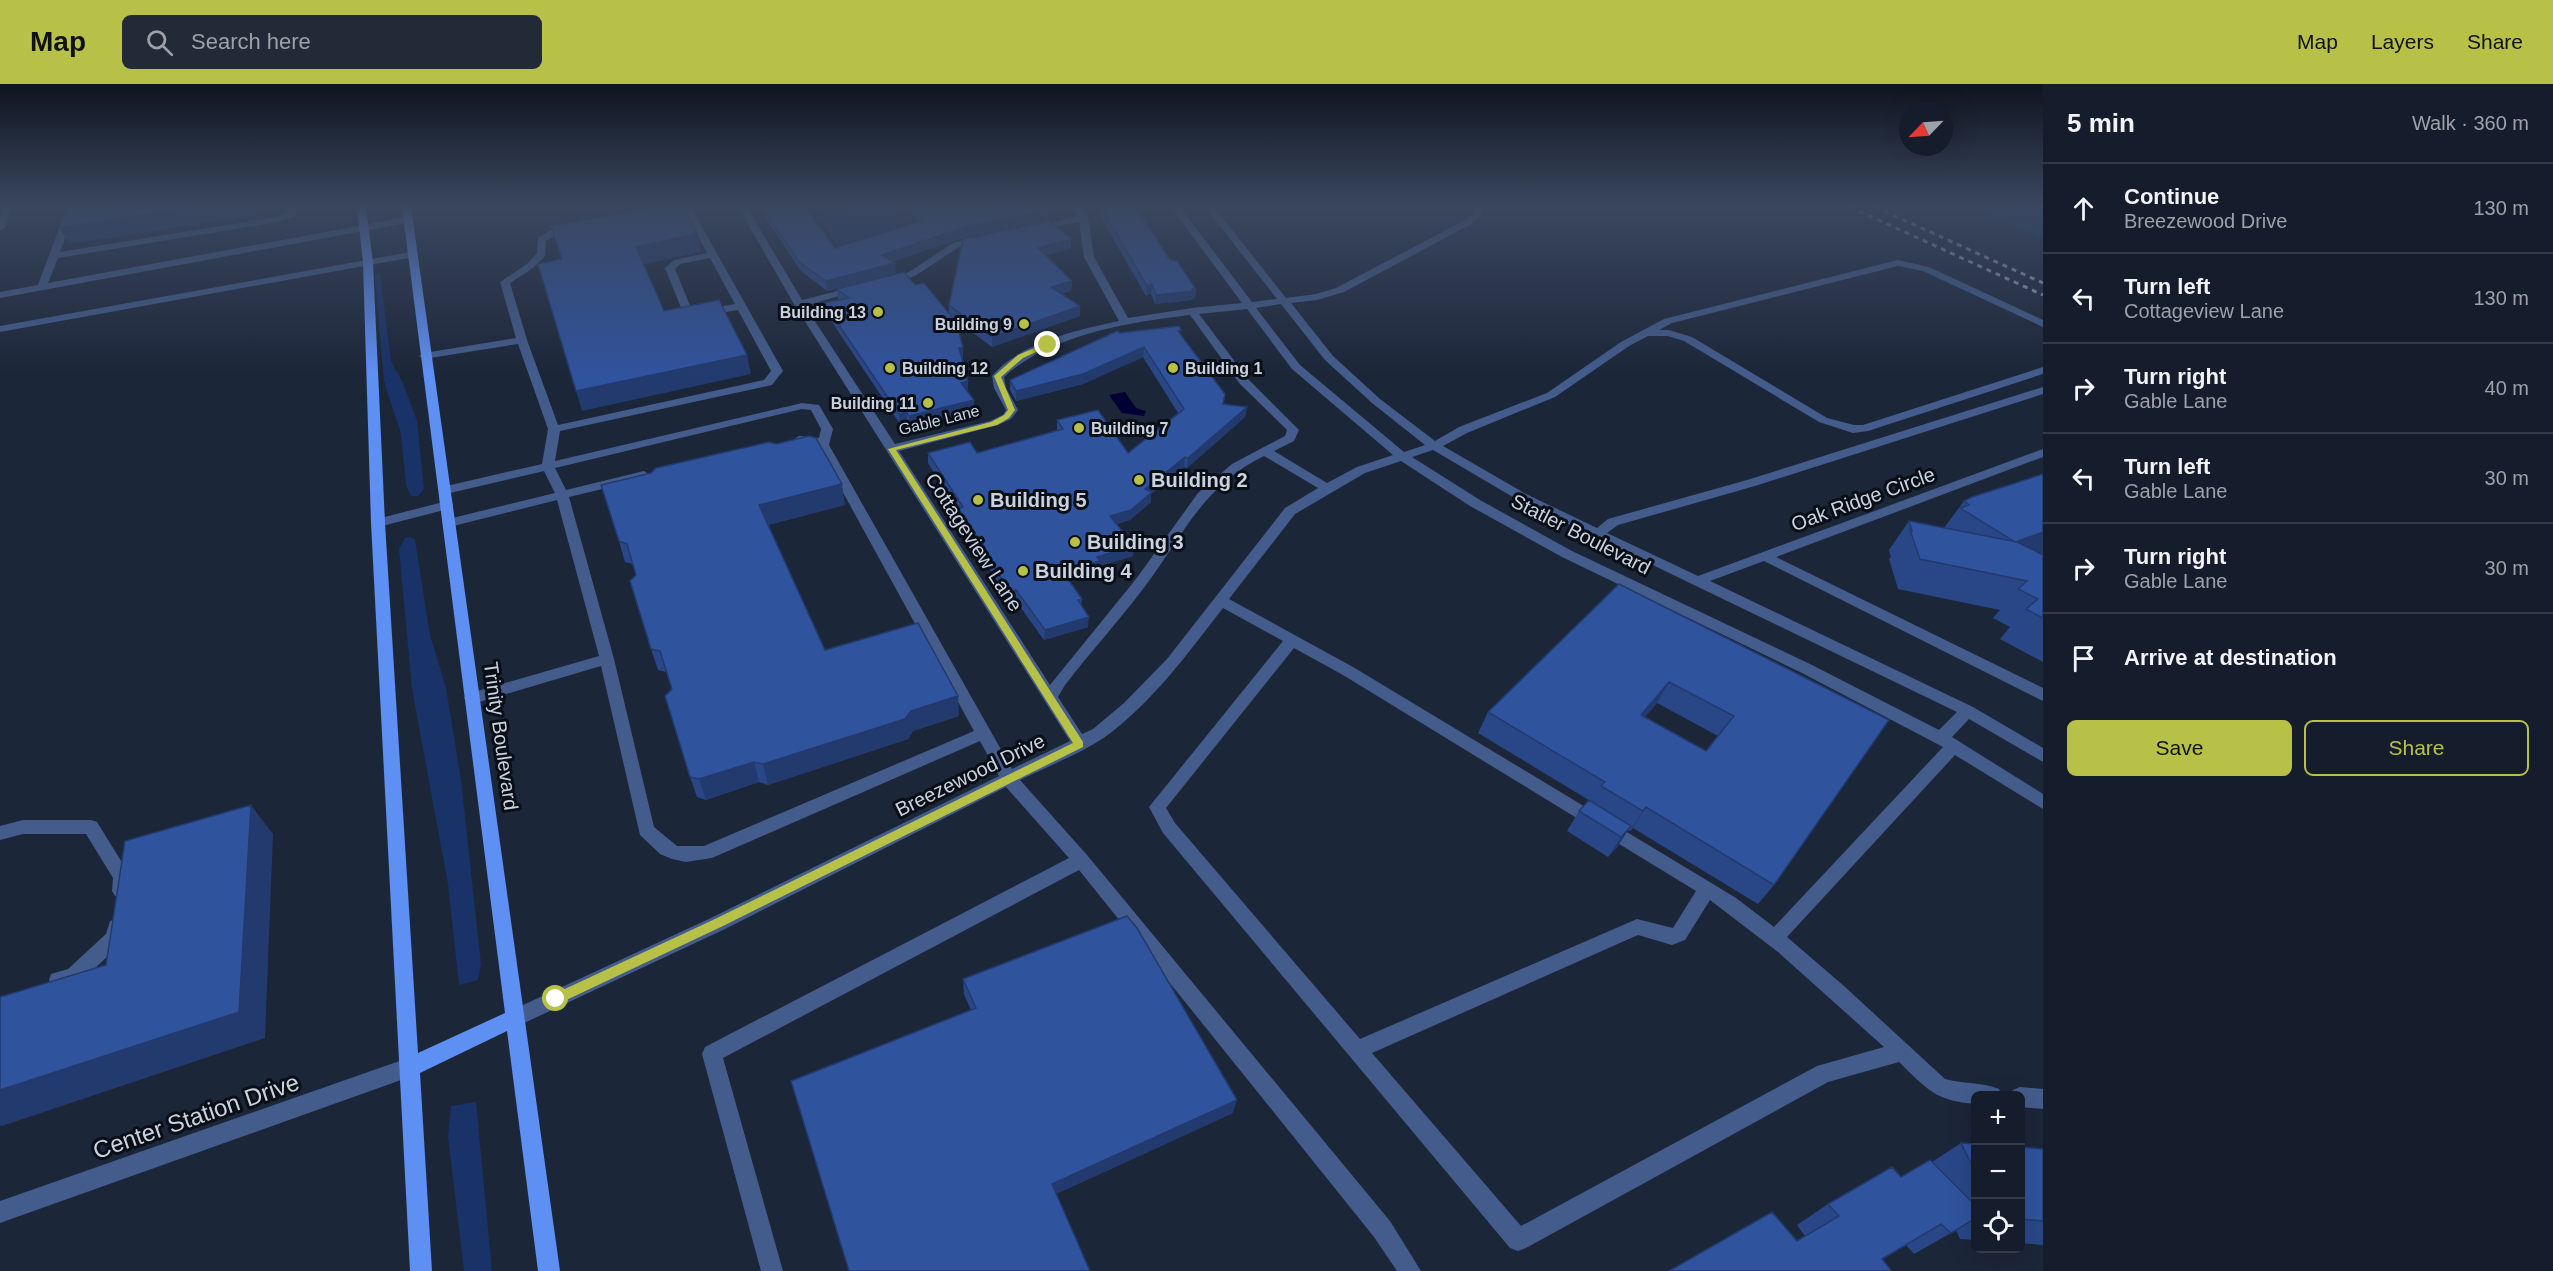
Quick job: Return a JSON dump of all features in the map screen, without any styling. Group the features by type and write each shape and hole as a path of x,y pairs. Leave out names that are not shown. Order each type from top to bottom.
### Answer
{"main road":[{"name":"Trinity Boulevard","path":"412,262 424,356 446,489 549,1271"},
{"path":"368,263 378,523 421,1271"},
{"path":"408,1068 515,1018"}],"street":[{"path":"42,287 51,262"},
{"path":"0,295 176,262"},
{"path":"0,329 371,262"},
{"path":"534,262 505,282 522,340 554,429 548,466 561,494 607,659 646,830 661,846 680,856 706,853 982,734"},
{"path":"677,262 670,268 687,310 697,314 741,306"},
{"path":"554,429 768,383 777,372 717,262"},
{"name":"Cottageview Lane","path":"775,262 1080,744"},
{"path":"878,284 912,274 930,262"},
{"path":"1092,262 1124,321"},
{"name":"Statler Boulevard","path":"1218,262 1247,306 1296,367 1401,456 1475,503 1567,554 1807,669 1947,742 2043,802"},
{"name":"Statler Boulevard","path":"1254,262 1282,301 1329,358 1376,401 1434,446 1522,497 1968,711 2043,756"},
{"name":"Gable Lane","path":"891,449 994,423 1007,417 1012,410 998,376 1020,357 1048,345 1098,327 1124,321 1317,297 1340,290 1392,262"},
{"name":"Breezewood Drive","path":"515,1018 719,923 1099,733 1129,707 1172,663 1290,511 1361,470 1434,446 1463,430 1551,395 1625,344 1668,321 1898,263 1926,269 2043,324"},
{"path":"799,304 867,287"},
{"path":"1050,697 1070,665 1143,580 1169,538 1204,494 1230,471 1290,438 1293,430 1286,421 1255,395 1228,365 1213,339 1192,311"},
{"path":"1648,333 1669,333 1689,339 1823,420 1852,429 1864,428 2043,370"},
{"path":"424,356 522,340"},
{"path":"1597,534 1612,522 1751,483 2043,390"},
{"path":"446,489 802,406 815,407 827,429 823,445"},
{"path":"783,443 813,440 823,445 1009,779 1081,860 1382,1229 1410,1271"},
{"path":"1266,452 1327,488"},
{"name":"Oak Ridge Circle","path":"1697,581 2043,453"},
{"path":"449,523 655,473"},
{"path":"378,523 447,505"},
{"path":"1764,556 2043,695"},
{"path":"1220,600 1292,640 1707,889 1776,938 1833,987 1940,1087 1959,1094 1971,1094"},
{"path":"1292,640 1157,807 1169,828 1518,1240 1824,1073 1902,1052"},
{"path":"472,698 607,659"},
{"path":"1776,938 1947,742 1968,711"},
{"path":"0,833 22,828 91,827 122,877 115,938 73,976 42,985"},
{"path":"772,1271 712,1054 1081,860"},
{"path":"1357,1050 1638,927 1672,937 1679,934 1707,889"},
{"name":"Center Station Drive","path":"0,1212 408,1068"},
{"path":"2025,1097 2043,1099"}],"shaded area":[{"path":"380,274 391,361 403,383 417,421 424,489 418,496 411,496 406,485 401,434 384,381 375,275"},
{"path":"1125,392 1136,408 1146,411 1144,416 1122,413 1109,395"},
{"path":"410,537 415,540 430,635 446,688 461,780 481,964 478,980 459,985 448,884 412,689 399,549 405,538"},
{"path":"476,1102 492,1271 464,1271 448,1136 451,1106"}],"building":[{"path":"643,262 664,311 719,300 747,355 576,391 538,264"},
{"path":"800,262 895,263 826,281"},
{"path":"958,262 1053,262 1072,281 1051,287 1080,306 992,337 949,305"},
{"path":"1133,262 1178,262 1196,289 1156,295 1152,284 1147,286"},
{"path":"904,272 915,285 924,283 956,322 963,347 959,348 968,381 961,383 974,400 909,416 906,412 899,414 824,303 849,298 837,289"},
{"path":"1179,326 1181,330 1178,331 1225,394 1223,404 1247,407 1188,458 1185,457 1145,489 1152,492 1131,510 1110,516 1134,546 1097,557 1100,561 1063,572 1082,599 1078,600 1089,617 1045,630 1016,590 1010,592 958,509 963,507 928,453 970,442 977,453 1063,429 1057,420 1098,410 1128,453 1184,409 1144,347 1083,374 1016,391 1010,380 1117,331 1120,333"},
{"path":"809,436 816,438 842,484 759,505 825,650 918,623 958,696 911,711 905,719 763,764 754,762 699,779 690,777 665,696 672,689 660,651 651,649 630,581 636,575 627,544 619,541 601,485 651,473 656,468 769,442 776,444"},
{"path":"2043,474 2043,532 2015,542 1960,508 1969,505 1964,501 1972,497"},
{"path":"1909,521 2017,542 2043,555 2043,618 2026,609 2038,599 2018,589 2027,581 1920,559"},
{"path":"1619,584 1889,720 1774,885 1646,807 1643,811 1601,786 1605,782 1488,712","holes":["1669,682 1734,716 1706,751 1641,715"]},
{"path":"1589,800 1631,826 1621,837 1579,811"},
{"path":"251,805 239,1012 0,1090 0,997 106,965 125,841"},
{"path":"1127,916 1137,928 1237,1100 1052,1184 1090,1271 849,1271 791,1081 976,1008 963,979"},
{"path":"1961,1143 1971,1144 1971,1163"},
{"path":"2025,1147 2043,1149 2043,1221 2025,1219"},
{"path":"1930,1160 1971,1201 1971,1221 1951,1233 1941,1224 1882,1259 1891,1270 1889,1271 1669,1271 1772,1212 1797,1241 1839,1216 1828,1204 1892,1167 1901,1177"}],"railway":[{"path":"1971,262 2043,295"},
{"path":"1997,262 2043,283"}],"place":[{"name":"Building 13","path":"878,312"},
{"name":"Building 9","path":"1024,324"},
{"name":"Building 12","path":"890,368"},
{"name":"Building 1","path":"1173,368"},
{"name":"Building 11","path":"928,403"},
{"name":"Building 7","path":"1079,428"},
{"name":"Building 2","path":"1139,480"},
{"name":"Building 5","path":"978,500"},
{"name":"Building 3","path":"1075,542"},
{"name":"Building 4","path":"1023,571"}],"route":[{"path":"556,999 719,923 1080,744 891,449 969,430 1007,417 1012,410 1000,388 998,376 1020,357 1048,345"}]}
